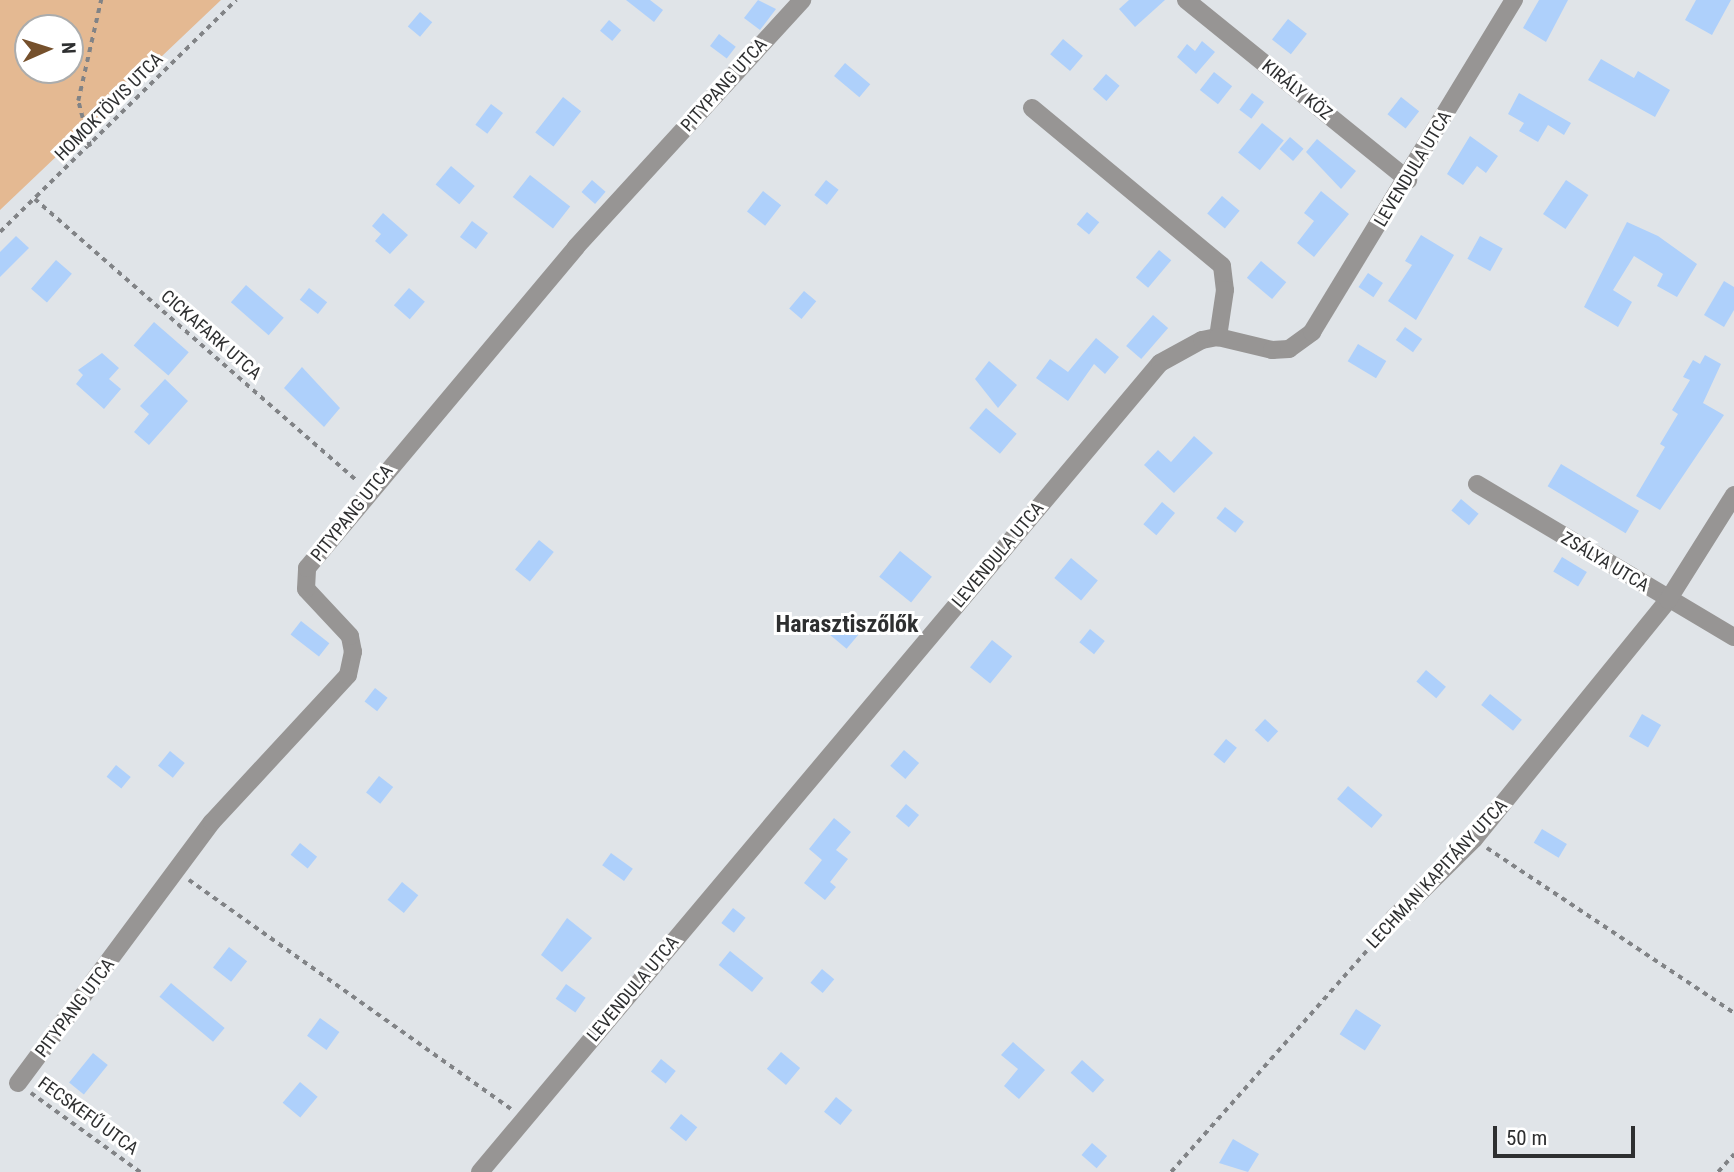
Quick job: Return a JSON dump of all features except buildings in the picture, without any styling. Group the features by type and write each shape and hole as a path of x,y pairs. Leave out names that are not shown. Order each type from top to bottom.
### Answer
{"street":[{"name":"PITYPANG UTCA","path":"18,1083 250,777 289,744 348,675 353,652 350,636 310,595 303,576 369,491 576,247 802,0"},
{"name":"KIRÁLY KÖZ","path":"1186,0 1408,180"},
{"name":"LEVENDULA UTCA","path":"480,1172 1160,363 1186,346 1218,337 1272,351 1298,344 1312,332 1408,180 1514,0"},
{"path":"1032,108 1222,267 1218,337"},
{"name":"ZSÁLYA UTCA","path":"1477,484 1734,638"},
{"name":"LECHMAN KAPITÁNY UTCA","path":"1393,919 1474,839 1668,600 1734,495"}],"path":[{"path":"90,148 78,101 101,0"},
{"name":"HOMOKTÖVIS UTCA","path":"0,232 90,148 236,0"},
{"name":"CICKAFARK UTCA","path":"35,199 369,491"},
{"path":"1474,839 1734,1013"},
{"path":"178,872 524,1118"},
{"name":"LECHMAN KAPITÁNY UTCA","path":"1171,1172 1393,919"},
{"name":"FECSKEFŰ UTCA","path":"18,1083 140,1172"},
{"path":"1718,1172 1734,1154"}],"shaded area":[{"path":"0,0 221,0 0,210"}],"district":[{"name":"Harasztiszőlők","path":"847,625"}]}
